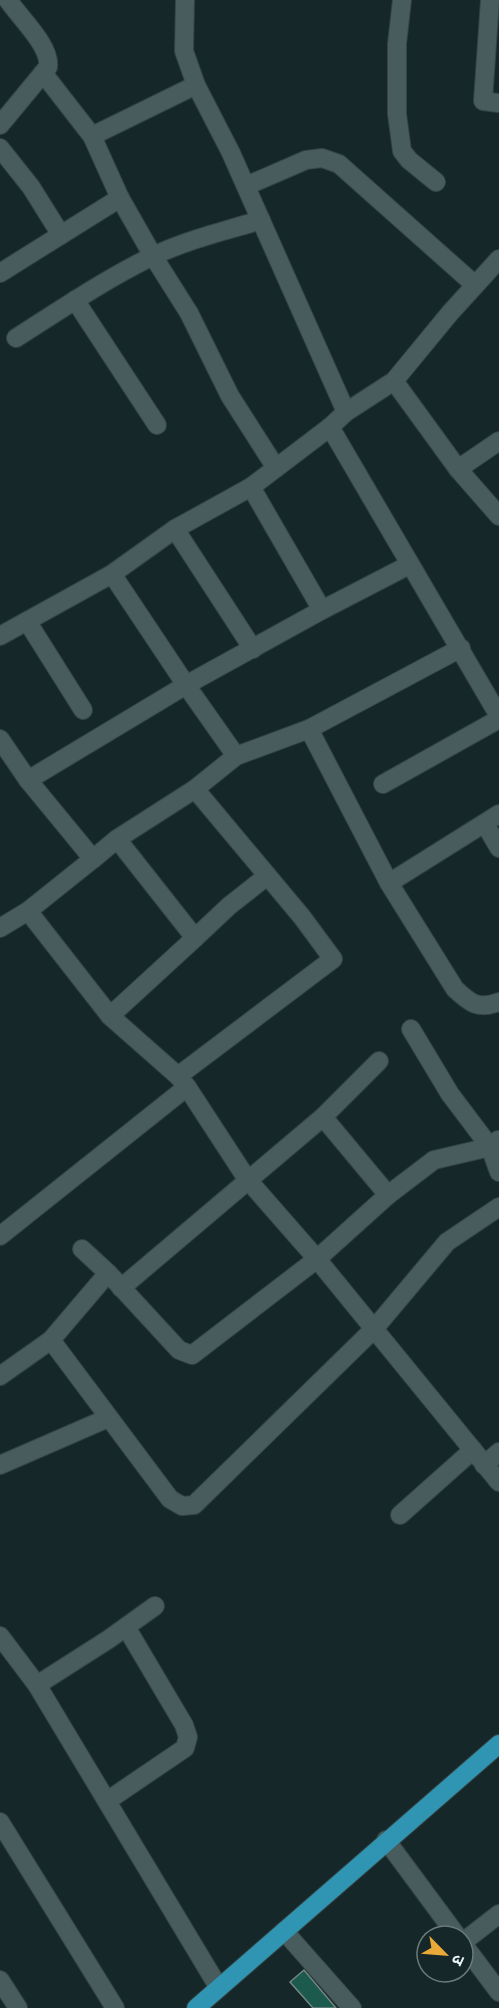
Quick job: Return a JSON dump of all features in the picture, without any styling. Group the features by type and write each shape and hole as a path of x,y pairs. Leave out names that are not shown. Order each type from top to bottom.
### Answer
{"main road":[{"path":"196,2008 386,1840 499,1744"}],"street":[{"path":"0,125 48,67 49,59 41,43 8,0"},
{"path":"185,0 184,51 196,85 231,153 346,412"},
{"path":"402,0 397,44 397,114 400,144 409,160 436,182"},
{"path":"490,0 483,101 499,103"},
{"path":"43,73 92,136 120,198 189,313 230,396 276,468"},
{"path":"92,136 196,85"},
{"path":"0,148 31,187 61,235"},
{"path":"246,186 306,160 322,158 339,164 475,285"},
{"path":"0,273 120,198"},
{"path":"16,338 75,300 153,256 261,220"},
{"path":"0,636 112,574 175,529 251,487 330,427 346,412 394,381 499,259"},
{"path":"75,300 157,425"},
{"path":"394,381 458,469 499,516"},
{"path":"330,427 409,565 461,648 499,718 382,784"},
{"path":"458,469 499,441"},
{"path":"251,487 322,610"},
{"path":"175,529 253,649"},
{"path":"28,780 186,685 409,565"},
{"path":"112,574 236,756"},
{"path":"27,621 82,710"},
{"path":"0,928 28,911 117,839 195,789 236,756 309,729 461,648"},
{"path":"309,729 389,883 454,989 470,1002 486,1006 499,1002"},
{"path":"0,739 28,780 93,859"},
{"path":"0,1236 182,1081 333,959 302,917 195,789"},
{"path":"389,883 492,819 499,848"},
{"path":"117,839 195,938"},
{"path":"110,1016 229,906 267,876"},
{"path":"28,911 110,1016 182,1081 247,1179 316,1258 499,1482"},
{"path":"411,1029 450,1094 495,1143 499,1172"},
{"path":"121,1288 323,1117 379,1061"},
{"path":"323,1117 388,1195"},
{"path":"82,1249 179,1350 192,1355 316,1258 388,1195 434,1160 495,1143"},
{"path":"51,1340 170,1499 182,1506 194,1505 374,1329 447,1242 499,1208"},
{"path":"0,1376 51,1340 108,1274"},
{"path":"0,1465 108,1418"},
{"path":"400,1515 473,1449"},
{"path":"484,1465 499,1452"},
{"path":"37,1685 155,1606"},
{"path":"107,1801 185,1748 188,1737 184,1725 126,1627"},
{"path":"0,1636 37,1685 219,1988"},
{"path":"0,1822 115,2008"},
{"path":"386,1840 448,1924"},
{"path":"475,1933 499,1914"},
{"path":"284,1931 352,2008"},
{"path":"475,1959 499,1992"},
{"path":"1,1985 18,2008"}],"building":[{"path":"304,1970 336,2008 313,2008 290,1982"}]}
